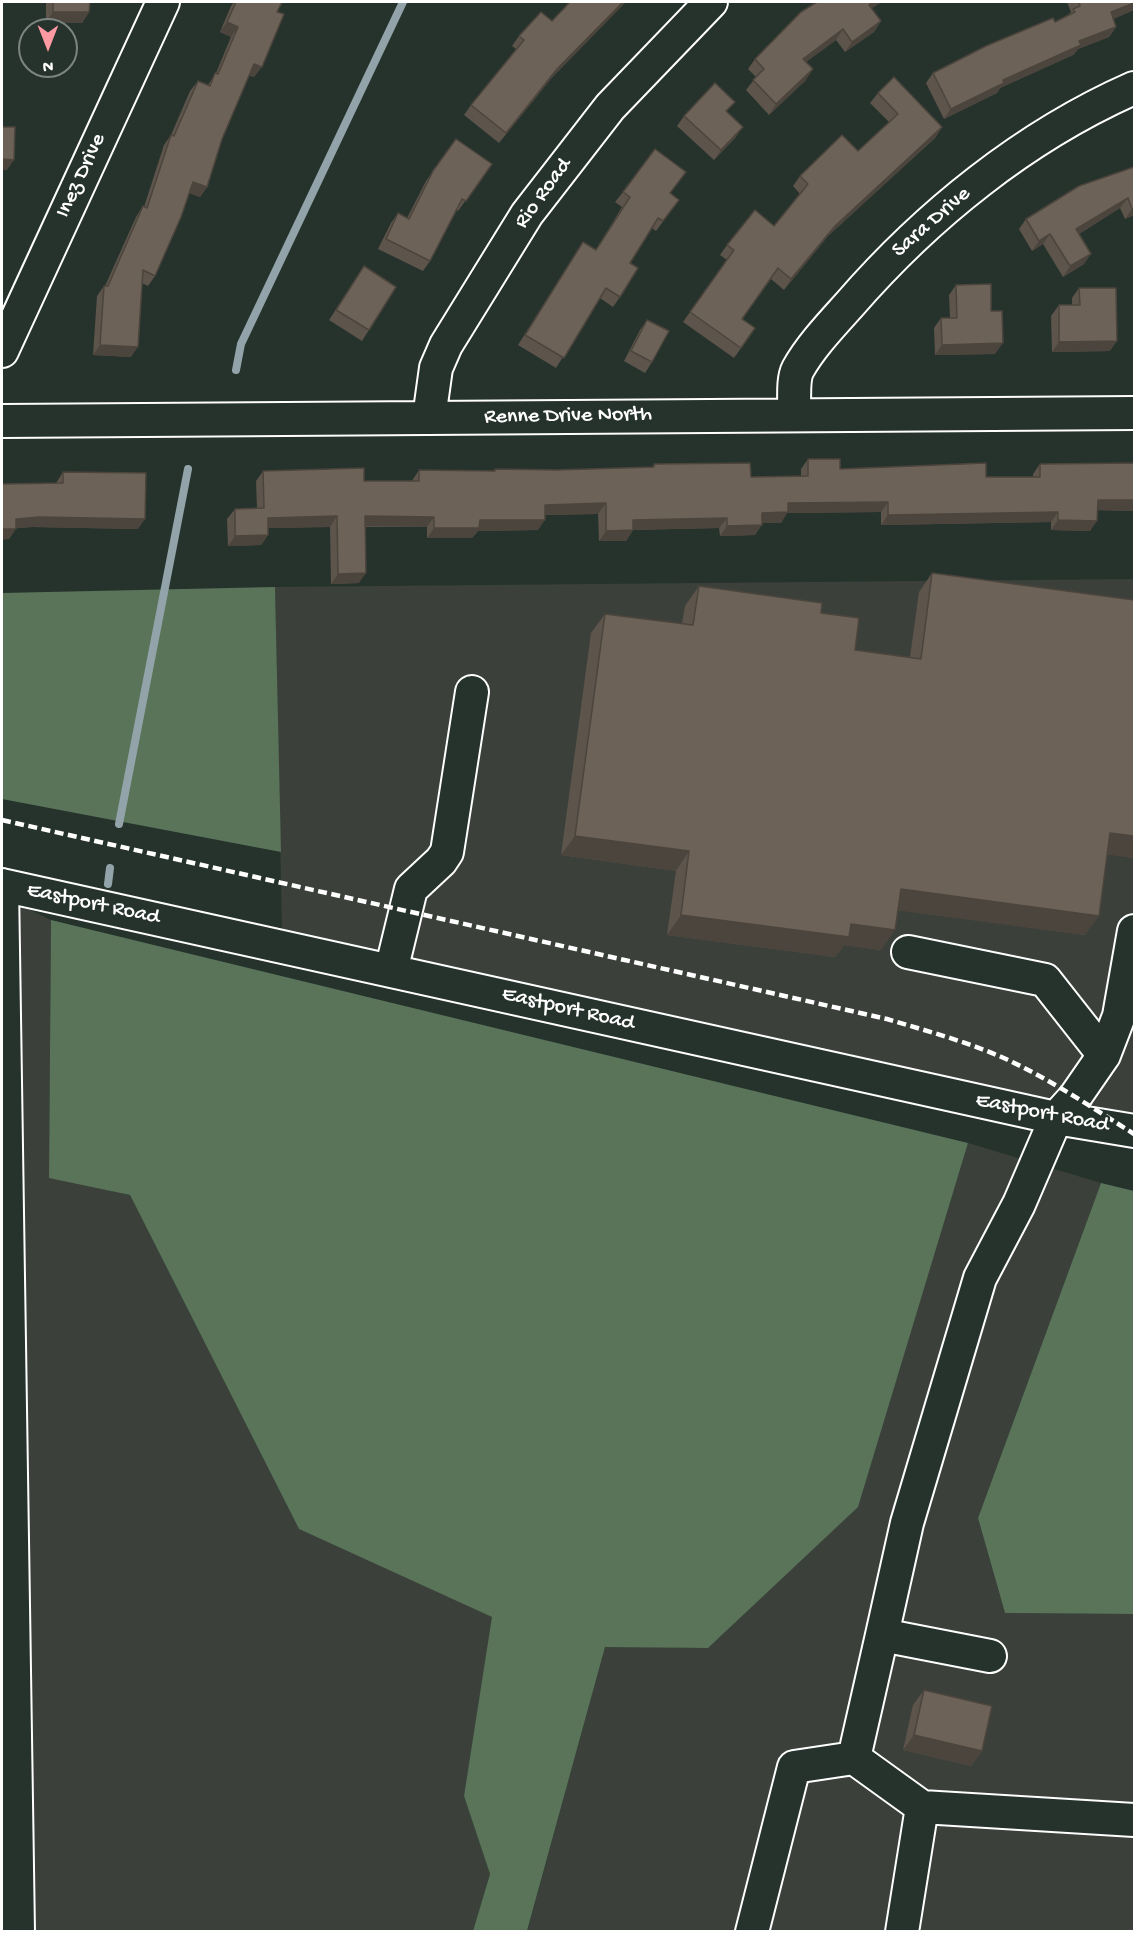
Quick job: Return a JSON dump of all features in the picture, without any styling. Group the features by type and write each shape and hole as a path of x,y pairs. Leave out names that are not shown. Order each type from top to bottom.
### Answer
{"street":[{"name":"Inez Drive","path":"2,351 163,2"},
{"name":"Rio Road","path":"429,418 436,368 446,345 527,214 610,106 711,2"},
{"name":"Sara Drive","path":"794,414 797,371 824,333 882,267 934,218 997,169 1054,131 1134,88"},
{"name":"Renne Drive North","path":"2,421 1134,413"},
{"path":"391,971 411,889 441,861 447,852 472,692"},
{"path":"2,885 5,1317 18,1932"},
{"name":"Eastport Road","path":"2,885 1056,1118 1134,1131"},
{"path":"854,1758 907,1523 980,1278 1019,1204 1056,1118 1075,1097 1104,1055 1119,1016 1134,931"},
{"path":"908,952 1045,980 1104,1055"},
{"path":"882,1635 990,1656"},
{"path":"752,1932 794,1767 854,1758 922,1807 1134,1820"},
{"path":"902,1932 922,1807"}],"shaded area":[{"path":"1134,579 1134,1116 1056,1105 282,932 275,587"},
{"path":"18,904 51,920 49,1177 130,1195 299,1529 493,1617 464,1796 490,1874 473,1931 32,1931"},
{"path":"968,1143 1101,1183 978,1518 1005,1613 1134,1614 1134,1931 527,1932 605,1646 708,1648 858,1506"}],"green space":[{"path":"275,587 281,852 2,799 2,593"},
{"path":"51,920 968,1143 858,1507 708,1648 605,1647 527,1931 473,1931 490,1874 464,1796 492,1617 299,1529 130,1195 49,1178"},
{"path":"1101,1183 1134,1191 1134,1614 1005,1613 978,1518"}],"building":[{"path":"53,2 90,2 89,12 53,12"},
{"path":"236,2 282,2 277,12 284,14 262,67 254,64 222,139 207,187 193,182 181,217 155,276 143,270 138,347 100,345 104,286 108,286 143,206 147,208 171,135 174,136 198,81 210,86 215,73 218,74 238,27 227,22"},
{"path":"570,2 623,2 557,69 506,133 471,105 524,40 519,36 541,12 552,21"},
{"path":"817,2 874,2 869,5 881,21 852,42 843,29 803,59 813,69 776,104 753,80 764,69 755,59 801,12"},
{"path":"1079,2 1134,3 1111,12 1116,27 1079,41 1081,45 1003,80 1004,83 951,109 933,73 986,46 1053,18 1055,22 1075,12 1073,9 1080,6"},
{"path":"894,77 942,127 835,226 791,279 778,268 742,319 755,328 741,348 690,312 734,250 727,245 755,210 774,226 808,184 800,176 842,135 858,151 898,114 878,93"},
{"path":"715,83 735,102 726,111 743,127 721,150 684,116"},
{"path":"2,127 15,127 14,160 2,159"},
{"path":"456,139 492,164 466,201 462,199 430,261 386,239 398,213 409,219 433,171"},
{"path":"655,149 686,172 670,193 679,200 663,221 658,218 630,263 638,268 620,297 606,288 564,358 525,335 583,242 596,250 630,197 623,192"},
{"path":"1134,167 1134,208 1132,209 1128,198 1076,229 1091,254 1070,266 1050,234 1039,241 1026,219 1079,186"},
{"path":"364,266 396,287 369,330 336,310"},
{"path":"991,284 991,311 1002,311 1003,343 942,345 941,318 957,318 956,285"},
{"path":"1079,288 1116,288 1117,341 1059,342 1059,305 1080,305"},
{"path":"647,320 669,331 652,362 631,351"},
{"path":"808,459 840,459 840,469 986,463 986,477 1040,477 1040,464 1134,463 1134,500 1098,500 1097,521 1058,520 1058,512 888,515 888,502 788,503 788,512 762,513 762,525 727,526 727,518 633,520 633,530 606,531 606,503 545,505 545,520 480,520 479,528 434,528 434,517 365,516 366,573 338,574 337,516 268,518 268,535 235,536 235,509 264,508 263,471 364,468 364,481 419,481 419,470 556,470 654,467 654,464 750,463 751,477 808,476"},
{"path":"63,472 146,473 145,519 39,517 16,519 16,529 2,529 2,484 63,483"},
{"path":"932,573 1134,600 1134,836 1110,833 1099,916 901,889 895,930 851,924 849,937 681,915 689,851 575,836 605,614 693,625 699,586 822,603 821,613 859,618 855,650 921,659"},
{"path":"924,1690 992,1706 982,1751 914,1735"}],"waterway":[{"path":"236,370 241,344 403,2"},
{"path":"119,824 188,469"},
{"path":"108,884 110,868"}],"railway":[{"path":"2,820 887,1019 962,1042 1006,1059 1055,1085 1134,1134"}]}
